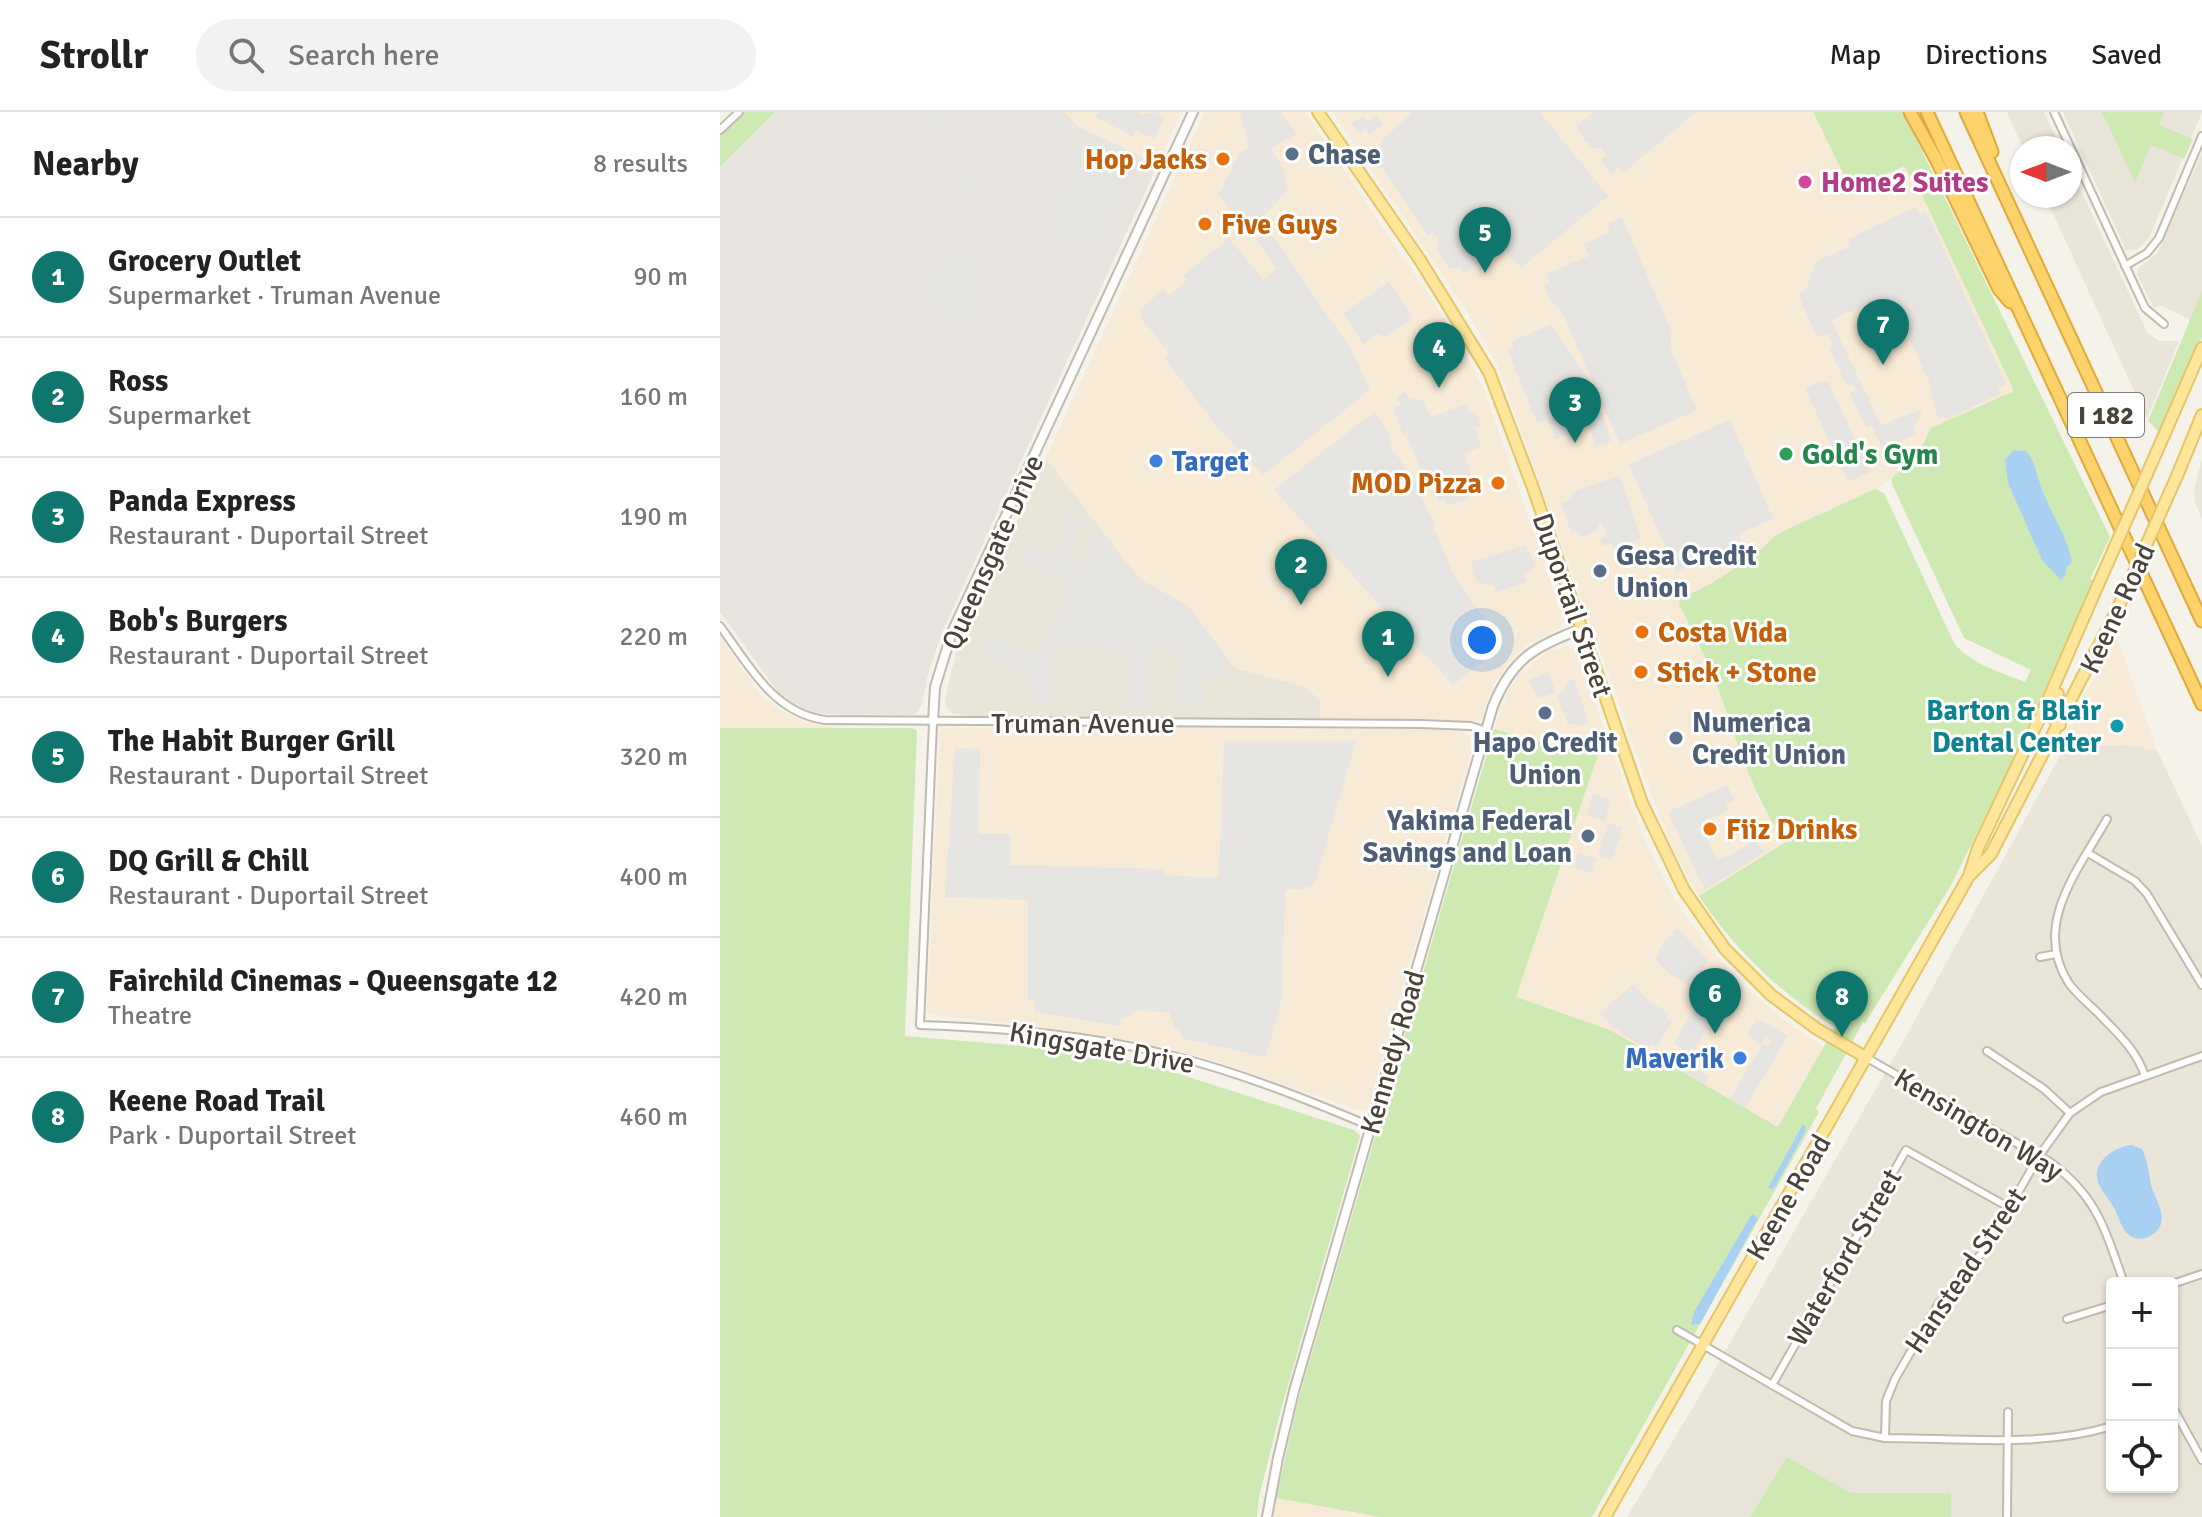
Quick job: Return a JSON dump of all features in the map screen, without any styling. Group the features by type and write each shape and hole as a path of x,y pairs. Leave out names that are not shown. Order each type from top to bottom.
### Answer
{"highway":[{"path":"1910,112 1999,289 2023,320"},
{"name":"I 182","path":"1927,112 2202,704"},
{"name":"I 182","path":"1966,112 2202,621"},
{"path":"1977,112 2011,209"}],"main road":[{"name":"Duportail Street","path":"1318,112 1420,260 1482,359 1499,394 1642,803 1671,867 1697,912 1729,953 1771,995 1817,1029 1867,1058"},
{"name":"Keene Road","path":"1605,1517 1969,876 1978,848 2064,663 2202,348"},
{"name":"Keene Road","path":"1969,876 1991,854 2060,725 2118,608 2202,415"},
{"path":"2060,725 2052,719 2051,710 2067,671 2064,663"}],"street":[{"path":"720,130 739,112"},
{"name":"Queensgate Drive","path":"920,1025 935,687 952,632 1193,112"},
{"path":"2054,112 2145,308 2164,324"},
{"path":"2125,266 2147,253 2159,238 2202,136"},
{"name":"Truman Avenue","path":"720,626 770,693 798,713 825,720 1421,724 1471,726 1486,731"},
{"name":"Kennedy Road","path":"1267,1517 1291,1404 1499,692 1516,665 1544,643 1581,629"},
{"path":"2107,819 2059,905 2054,936 2056,954 2068,982 2131,1047 2145,1076"},
{"path":"2088,853 2135,881 2147,894 2202,985"},
{"path":"2040,957 2056,954"},
{"name":"Kingsgate Drive","path":"920,1025 1032,1032 1150,1050 1268,1085 1370,1126"},
{"path":"1987,1051 2044,1089 2070,1113"},
{"name":"Hanstead Street","path":"1885,1438 1886,1401 1895,1379 1939,1303 1987,1247 2039,1156 2070,1113 2101,1092 2202,1056"},
{"name":"Kensington Way","path":"1867,1058 2039,1156 2066,1175 2083,1190 2105,1229 2122,1277"},
{"name":"Waterford Street","path":"1772,1385 1906,1150 2010,1208"},
{"path":"2178,1282 2202,1274"},
{"path":"2067,1319 2106,1307"},
{"path":"1677,1330 1852,1431 1885,1438 2008,1439 2068,1435 2106,1427"},
{"path":"2007,1517 2008,1412"},
{"path":"2178,1417 2202,1460"}],"shaded area":[{"path":"775,112 1064,112 1079,127 1158,164 943,630 928,674 922,705 914,715 826,714 812,712 794,703 779,693 720,612 720,167"},
{"path":"922,112 939,112 949,131 936,138"},
{"path":"1041,112 1058,112 1066,123 1075,128 1066,142 1051,128"},
{"path":"1064,112 1181,112 1158,164 1079,127"},
{"path":"1098,112 1136,112 1142,115 1156,112 1165,117 1154,139 1136,130 1132,136 1096,117"},
{"path":"1205,112 1305,112 1455,334 1485,392 1564,621 1559,629 1528,644 1509,662 1493,685 1481,718 1477,721 1320,721 1320,698 1303,686 1235,668 1189,606 1140,579 1046,458"},
{"path":"1280,112 1297,134 1271,148 1283,169 1288,190 1263,217 1249,225 1240,223 1219,194 1240,152 1249,147 1241,114"},
{"path":"1333,112 1813,112 1852,190 1904,166 1920,191 2014,392 1932,428 1918,455 1892,478 1775,536 1751,558 1712,583 1682,596 1680,604 1715,681 1758,799 1786,842 1699,896 1674,851 1653,799 1498,366 1464,307"},
{"path":"1411,112 1540,112 1608,196 1521,268 1471,212 1462,220 1490,254 1465,274 1460,268 1449,268 1437,248 1438,238 1433,233 1428,236 1377,161 1383,139"},
{"path":"1594,112 1696,112 1623,173 1618,168 1612,173 1601,160 1606,155 1600,147 1588,146 1590,143 1584,140 1577,126"},
{"path":"2007,112 2044,112 2055,136 2018,136"},
{"path":"2063,112 2202,112 2149,238 2137,250 2126,250 2082,154 2082,136 2074,136"},
{"path":"1376,115 1383,125 1370,135 1366,129 1359,134 1352,124 1363,116 1367,121"},
{"path":"1075,149 1092,156 1127,162 1124,170 1132,173 1101,240 1093,237 1092,245 1048,239 1049,226 1041,223"},
{"path":"2202,153 2202,301 2193,321 2162,306 2153,307 2137,274 2139,267 2157,254"},
{"path":"962,156 987,202 971,211 947,164"},
{"path":"2082,193 2147,332 2159,341 2179,341 2147,419 2050,208 2082,208"},
{"path":"1916,207 1919,214 1926,211 2006,384 1998,388 2000,394 1949,418 1937,417 1929,381 1893,304 1883,297 1831,320 1881,425 1919,410 1922,413 1913,427 1916,434 1883,449 1872,426 1866,428 1850,393 1855,390 1852,384 1847,386 1829,348 1834,345 1828,334 1817,337 1798,294 1806,290 1815,262 1850,246 1848,239"},
{"path":"1622,217 1670,328 1671,350 1697,410 1620,444 1562,312 1552,303 1544,285 1550,282 1546,274 1589,256 1584,244 1610,232 1607,224"},
{"path":"1268,229 1352,351 1370,390 1263,475 1216,425 1164,358 1169,353 1141,318 1139,309 1163,290 1168,296 1187,280 1184,275 1229,238 1263,280 1277,268 1256,240"},
{"path":"966,250 988,258 984,309 945,329 915,273 957,251"},
{"path":"1389,282 1413,318 1383,338 1379,333 1363,344 1343,313"},
{"path":"1551,324 1590,381 1612,441 1596,446 1587,420 1578,423 1581,430 1555,439 1548,419 1537,423 1508,351 1514,348 1511,342"},
{"path":"1820,381 1829,383 1870,472 1848,482 1805,388"},
{"path":"1405,392 1408,397 1423,401 1431,417 1466,405 1469,413 1475,411 1480,426 1474,428 1481,447 1464,453 1476,488 1468,491 1470,498 1447,506 1445,499 1439,501 1424,467 1420,468 1402,432 1393,408 1401,405 1397,398"},
{"path":"1375,411 1389,435 1391,447 1420,489 1418,491 1436,526 1434,528 1453,573 1502,647 1453,685 1274,490"},
{"path":"1730,420 1773,519 1739,534 1742,543 1676,572 1629,464"},
{"path":"1046,458 1140,579 1189,606 1235,668 1303,686 1320,699 1320,721 977,717 951,713 945,699 956,653"},
{"path":"2202,459 2202,520 2194,489"},
{"path":"1620,476 1641,538 1613,548 1611,543 1603,546 1600,539 1607,536 1602,522 1597,523 1599,530 1581,537 1577,532 1572,534 1561,504 1572,500 1570,493"},
{"path":"1070,512 1091,522 1087,530 1080,527 1065,561 1079,567 1094,533 1104,535 1139,580 1188,607 1226,658 1223,681 1203,682 1203,706 1178,706 1179,652 1150,640 1148,706 1126,706 1126,652 1053,651 1052,703 1029,703 1029,678 978,654 989,632 1037,654 1070,583 1019,560 1025,544 1050,555"},
{"path":"1526,545 1536,566 1524,574 1526,582 1496,592 1494,586 1477,582 1471,562"},
{"path":"2116,635 2157,750 2134,746 2059,745"},
{"path":"720,638 762,696 778,709 809,724 836,728 720,728"},
{"path":"1568,646 1578,655 1641,832 1676,902 1712,952 1742,984 1786,1022 1824,1047 1778,1127 1610,1030 1516,997 1601,747 1577,752 1494,729 1508,691 1518,676 1548,651"},
{"path":"1549,672 1556,692 1539,698 1528,680"},
{"path":"1574,679 1589,724 1583,726 1568,725 1557,695 1563,693 1567,681"},
{"path":"944,728 1459,729 1469,737 1472,749 1368,1108 1362,1111 1213,1060 1163,1047 927,1012 940,732"},
{"path":"1224,741 1356,741 1314,885 1285,890 1282,998 1266,1057 1181,1038 1169,1012 1134,1011 1122,1019 1119,1026 1035,1012 1034,1000 1028,1000 1028,900 945,897 955,748 980,749 979,834 1011,834 1010,865 1163,869 1164,875 1214,878 1219,875"},
{"path":"2066,745 2134,746 2157,750 2202,846 2202,1517 1951,1517 1951,1494 1851,1493 1787,1457 1750,1517 1627,1517 1905,1038"},
{"path":"1727,785 1734,800 1726,804 1728,810 1700,824 1717,860 1755,840 1764,852 1705,890 1668,812"},
{"path":"1593,794 1611,799 1605,821 1587,816"},
{"path":"1608,823 1622,828 1612,860 1598,856"},
{"path":"1578,853 1597,858 1592,873 1574,867"},
{"path":"1677,928 1708,960 1691,987 1672,976 1655,960 1662,945"},
{"path":"1633,984 1650,1002 1669,1013 1666,1019 1672,1022 1657,1047 1651,1044 1647,1050 1613,1027 1600,1014"},
{"path":"1701,996 1706,999 1718,996 1723,1000 1691,1056 1674,1043"},
{"path":"1757,1018 1788,1036 1745,1108 1730,1099 1763,1043 1769,1046 1772,1042 1767,1036 1761,1044 1747,1035"},
{"path":"1665,1049 1709,1076 1704,1084 1660,1058"},
{"path":"1276,1498 1380,1517 1273,1517"}],"green space":[{"path":"745,112 775,112 720,167 720,136"},
{"path":"1813,112 1903,112 2110,537 2090,579 2094,581 2003,781 1950,887 1863,1022 1816,1109 1819,1112 1592,1517 1380,1517 1276,1498 1298,1401 1494,729 1577,752 1601,746 1516,997 1610,1030 1778,1127 1835,1027 1796,1000 1760,969 1728,935 1699,896 1786,842 1754,785 1716,683 1679,604 1680,599 1751,558 1775,536 1875,489 1884,493 1954,643 1977,662 2025,682 2031,670 1964,638 1892,484 1892,478 1918,455 1931,428 2014,391 1920,191 1904,166 1852,191"},
{"path":"2102,112 2164,112 2159,125 2193,139 2184,159 2151,145 2135,182"},
{"path":"2202,291 2202,337 2159,432 2148,421"},
{"path":"720,728 912,728 917,731 905,1036 1082,1051 1145,1063 1354,1130 1360,1136 1280,1413 1257,1517 720,1517"},
{"path":"1787,1457 1851,1493 1951,1493 1951,1517 1750,1517"}],"water":[{"path":"2014,450 2026,451 2032,460 2067,544 2072,562 2061,580 2042,560 2008,483 2005,460"},
{"path":"1803,1124 1805,1132 1776,1185 1773,1189 1768,1188"},
{"path":"2131,1145 2142,1149 2162,1214 2157,1230 2142,1239 2124,1230 2099,1185 2097,1175 2106,1157"},
{"path":"1752,1214 1758,1218 1700,1324 1691,1325 1694,1312"}],"place":[{"name":"Chase","path":"1292,154"},
{"name":"Hop Jacks","path":"1223,159"},
{"name":"Home2 Suites","path":"1805,182"},
{"name":"Five Guys","path":"1205,224"},
{"name":"The Habit Burger Grill","path":"1485,273"},
{"name":"Fairchild Cinemas - Queensgate 12","path":"1883,365"},
{"name":"Bob's Burgers","path":"1439,388"},
{"name":"Panda Express","path":"1575,443"},
{"name":"Gold's Gym","path":"1786,454"},
{"name":"Target","path":"1156,461"},
{"name":"MOD Pizza","path":"1498,483"},
{"name":"Gesa Credit Union","path":"1600,571"},
{"name":"Ross","path":"1301,605"},
{"name":"Costa Vida","path":"1642,632"},
{"name":"Stick + Stone","path":"1641,672"},
{"name":"Grocery Outlet","path":"1388,677"},
{"name":"Hapo Credit Union","path":"1545,713"},
{"name":"Barton & Blair Dental Center","path":"2117,726"},
{"name":"Numerica Credit Union","path":"1676,738"},
{"name":"Fiiz Drinks","path":"1710,829"},
{"name":"Yakima Federal Savings and Loan","path":"1588,836"},
{"name":"DQ Grill & Chill","path":"1715,1034"},
{"name":"Keene Road Trail","path":"1842,1037"},
{"name":"Maverik","path":"1740,1058"}]}
